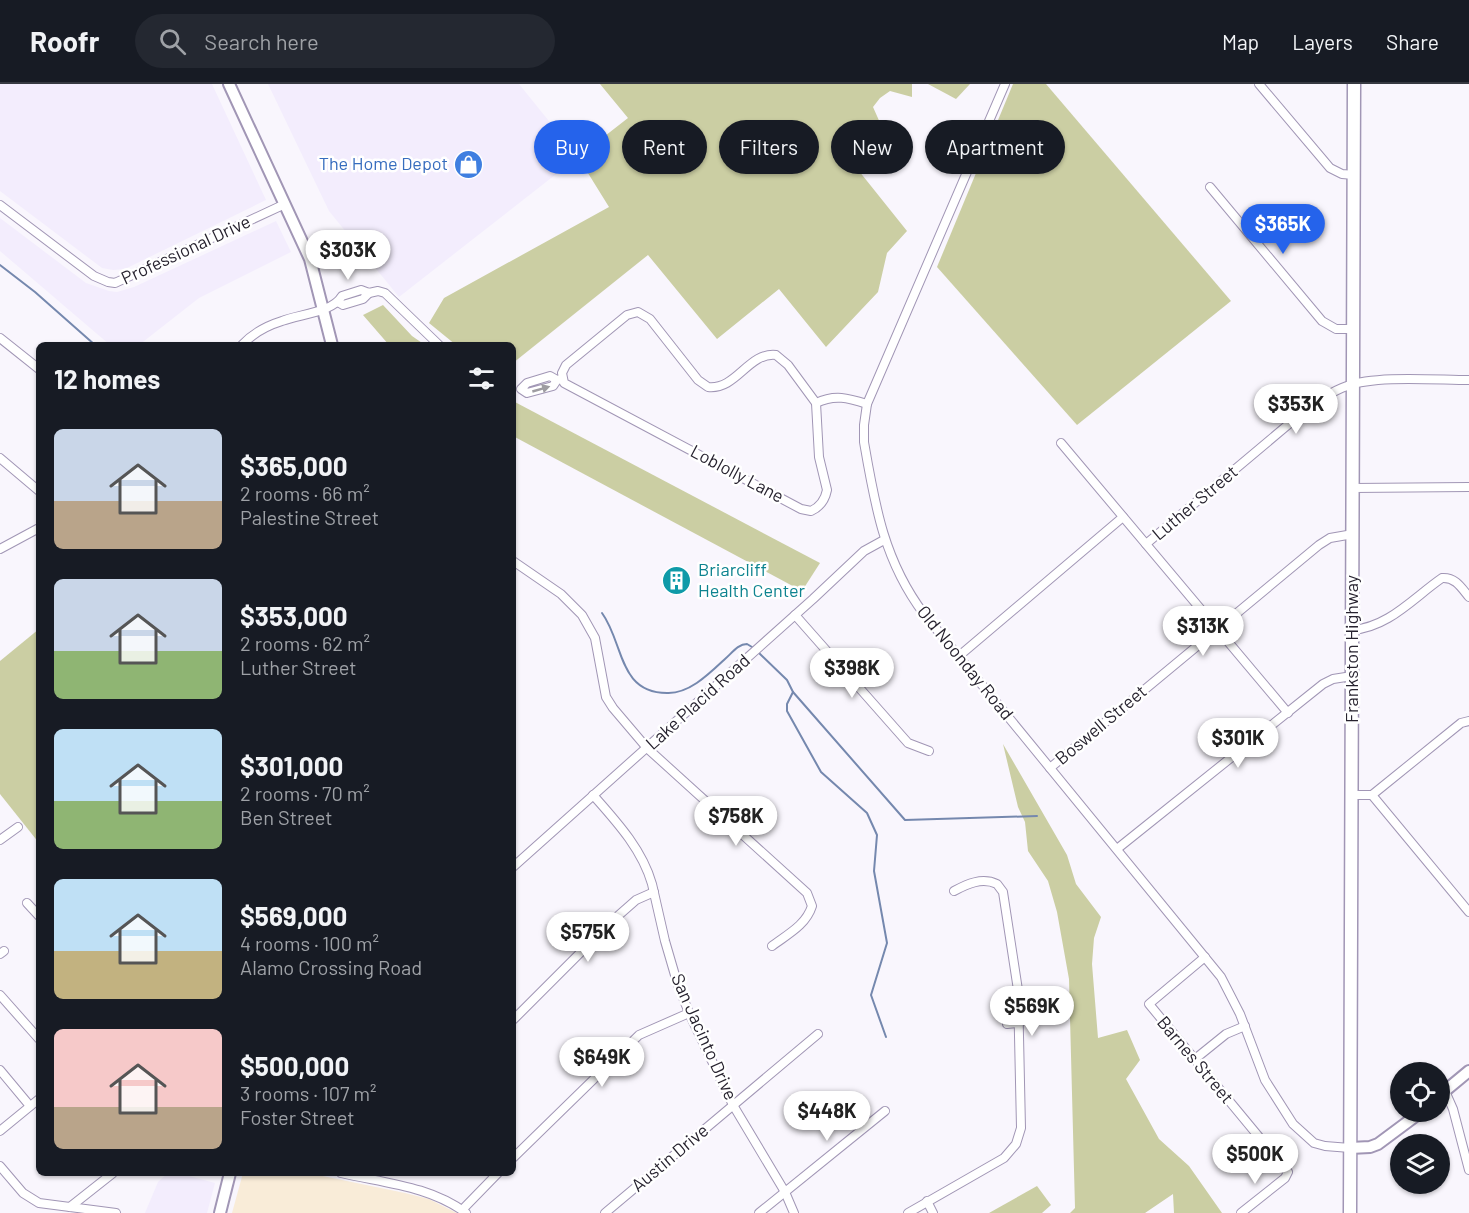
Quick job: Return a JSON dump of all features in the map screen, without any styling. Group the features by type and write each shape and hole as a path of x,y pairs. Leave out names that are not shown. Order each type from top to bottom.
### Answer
{"main road":[{"path":"229,84 310,259 331,342"},
{"name":"Frankston Highway","path":"1350,1213 1354,84"},
{"path":"1450,1087 1469,1071"},
{"path":"1350,1148 1370,1147 1378,1144 1408,1122"},
{"path":"220,1213 229,1176"}],"street":[{"name":"Old Noonday Road","path":"1005,84 867,404 864,442 884,540 904,586 924,614 1205,957 1226,986 1245,1026 1265,1080 1298,1130 1314,1143 1350,1148"},
{"path":"1259,84 1330,168 1342,174 1354,175"},
{"path":"1210,187 1322,321 1336,329 1353,329"},
{"name":"Professional Drive","path":"0,205 94,276 115,283 285,204"},
{"path":"246,342 261,329 323,309 338,302 342,296 361,290 369,293 378,291 385,293 436,342"},
{"path":"517,389 527,383 550,376 560,379 566,365 627,315 638,312 650,319 705,386 713,388 723,386 758,359 771,355 784,361 816,403 828,398 841,397 867,404"},
{"path":"0,338 36,367"},
{"name":"Loblolly Lane","path":"560,379 806,511 819,506 827,490 819,457 816,403"},
{"name":"Luther Street","path":"1146,544 1302,412 1327,395 1353,384 1373,380 1469,380"},
{"path":"1061,443 1288,713"},
{"path":"0,459 36,489"},
{"path":"1353,488 1469,487"},
{"path":"959,656 1123,517"},
{"path":"0,549 36,530"},
{"name":"Boswell Street","path":"1050,768 1326,540 1353,534"},
{"name":"Lake Placid Road","path":"516,864 864,551 884,540"},
{"path":"516,563 561,594 582,615 595,639 606,698 647,748 800,886 811,900 812,906 808,916 798,927 772,946"},
{"path":"1352,630 1369,628 1383,622 1442,578 1456,581 1469,597"},
{"path":"795,615 908,743 929,752"},
{"path":"1117,849 1328,681 1353,676"},
{"path":"1352,795 1372,795 1461,723 1469,721"},
{"name":"San Jacinto Drive","path":"593,795 634,846 650,877 674,972 688,1013 734,1105 785,1192 794,1213"},
{"path":"1372,795 1469,912"},
{"path":"0,840 18,827"},
{"path":"908,1213 1001,1161 1016,1144 1021,1124 1017,981 1001,887 995,882 972,882 954,891"},
{"path":"516,1017 611,921 636,900 654,892"},
{"path":"27,903 36,913"},
{"name":"Barnes Street","path":"1205,957 1149,1004 1288,1172 1285,1178 1241,1213"},
{"path":"0,995 36,1036"},
{"path":"516,1155 639,1035 688,1013"},
{"path":"1007,1024 1019,1023"},
{"path":"1195,1059 1226,1034 1245,1026"},
{"name":"Austin Drive","path":"605,1213 818,1034"},
{"path":"0,1070 30,1106"},
{"path":"0,1131 36,1101"},
{"path":"1450,1105 1469,1170"},
{"path":"759,1213 885,1111"},
{"path":"0,1166 30,1199 49,1206 116,1213"},
{"path":"70,1208 109,1176"},
{"path":"355,1176 419,1190 444,1199 464,1211 495,1176"},
{"path":"927,1201 933,1213"}],"shaded area":[{"path":"0,84 212,84 266,200 125,269 102,268 0,191"},
{"path":"268,84 519,84 548,120 534,120 534,174 556,174 399,297 329,211"},
{"path":"0,218 86,283 117,292 134,287 276,221 291,252 199,298 143,342 106,342 0,251"},
{"path":"165,1176 189,1176 215,1183 207,1213 145,1213 158,1182"},
{"path":"242,1176 323,1176 429,1199 457,1213 232,1213"}],"green space":[{"path":"600,84 912,84 912,97 890,91 880,98 873,107 879,120 831,120 831,174 861,174 907,231 887,253 878,292 826,347 779,289 717,339 648,255 516,361 516,342 452,342 429,323 444,298 609,207 589,174 610,174 610,132 622,123 622,174 707,174 707,120 625,120 628,118"},
{"path":"928,84 970,84 956,99"},
{"path":"1013,84 1046,84 1231,301 1077,425 937,267 976,174 1065,174 1065,120 998,120"},
{"path":"383,305 421,342 386,342 363,315"},
{"path":"516,403 820,563 802,591 516,438"},
{"path":"36,631 36,839 0,794 0,661"},
{"path":"1003,744 1067,855 1076,884 1101,917 1094,938 1092,964 1098,1038 1127,1030 1140,1060 1126,1079 1159,1139 1189,1166 1222,1213 1174,1213 1173,1194 1145,1213 1070,1213 1075,1208 1069,979 1057,912 1048,881 1028,851 1025,822 1018,807"},
{"path":"1037,1186 1051,1205 1042,1213 989,1213"}],"waterway":[{"path":"0,265 35,292 92,342"},
{"path":"602,613 631,676 639,685 651,691 667,693 691,687 738,647 744,644 752,647"},
{"path":"759,653 787,680 793,692 905,820 1037,816"},
{"path":"793,692 787,704 787,711 821,772 867,813 877,835 874,871 887,943 871,995 886,1037"}],"place":[{"name":"The Home Depot","path":"469,164"},
{"name":"Briarcliff Health Center","path":"677,580"}]}
